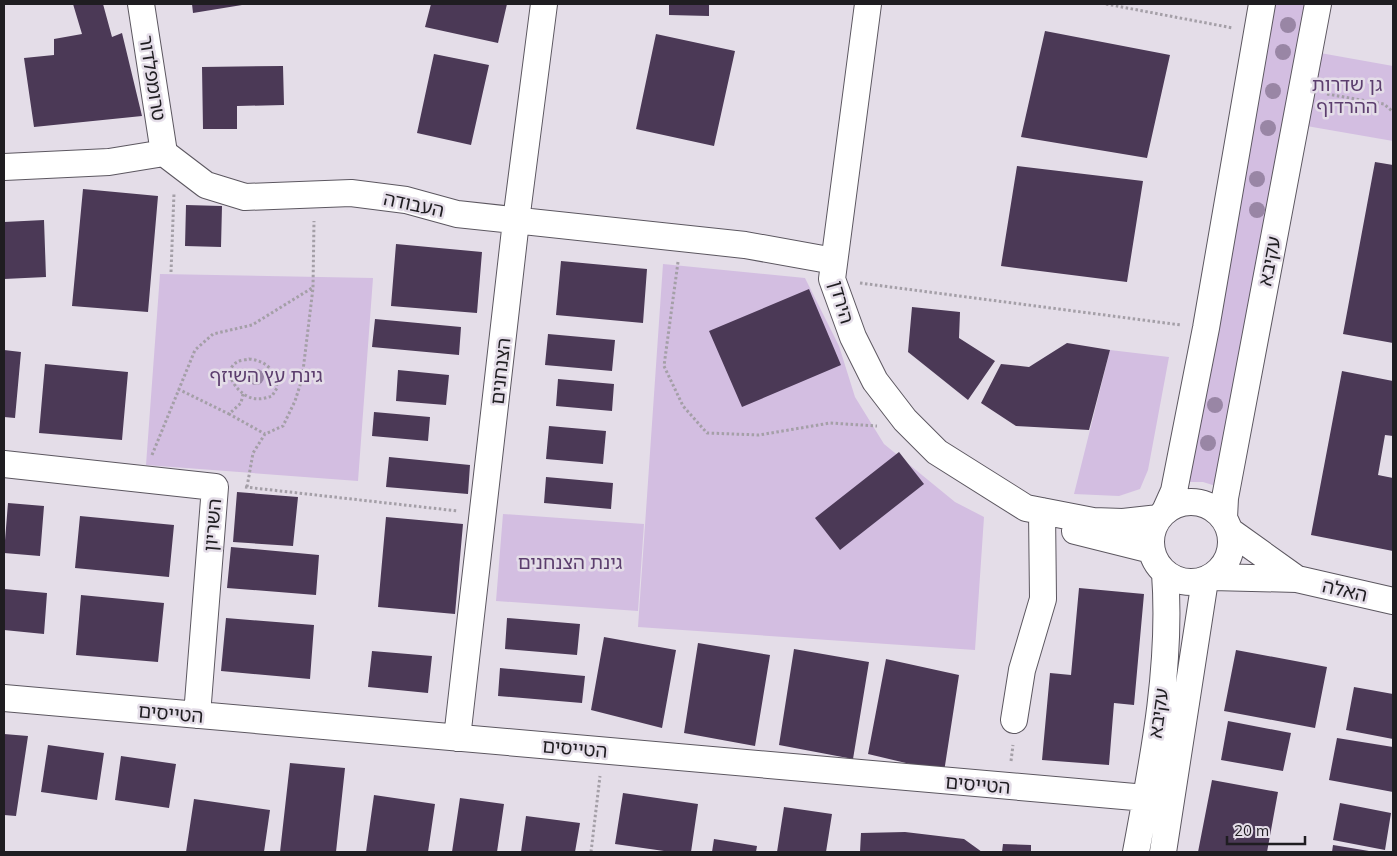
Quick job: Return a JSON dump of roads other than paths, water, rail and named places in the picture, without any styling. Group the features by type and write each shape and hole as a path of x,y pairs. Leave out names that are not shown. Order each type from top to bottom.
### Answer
{"street":[{"name":"טרומפלדור","path":"141,4 164,153"},
{"name":"הצנחנים","path":"457,738 516,221 544,4"},
{"name":"הירדן","path":"868,4 833,270 840,307 875,381 905,420 937,452 1026,508 1093,521 1122,522 1162,515"},
{"path":"1162,515 1175,505 1188,502 1202,503 1214,509 1227,524 1232,544 1229,558 1221,569 1209,578 1187,582 1175,580 1156,563 1151,550 1151,536 1174,491 1206,328 1262,4"},
{"name":"עקיבא","path":"1227,524 1225,498 1318,4"},
{"path":"4,167 109,162 164,153"},
{"name":"העבודה","path":"164,153 206,185 245,197 352,194 406,200 457,214 745,245 833,270"},
{"name":"השריון","path":"4,464 215,487 197,715"},
{"path":"1014,720 1022,670 1043,599 1042,511"},
{"name":"הירדן","path":"1042,511 1070,529 1151,550"},
{"name":"האלה","path":"1227,524 1298,579"},
{"name":"עקיבא","path":"1136,852 1165,668 1167,605 1165,573"},
{"name":"עקיבא","path":"1163,852 1209,578"},
{"name":"האלה","path":"1209,578 1298,579 1393,600"},
{"name":"הטייסים","path":"4,698 1146,798"}],"park label":[{"name":"גן שדרות ההרדוף","path":"1347,95"},
{"name":"גינת עץ השיזף","path":"266,375"},
{"name":"גינת הצנחנים","path":"570,562"}]}
